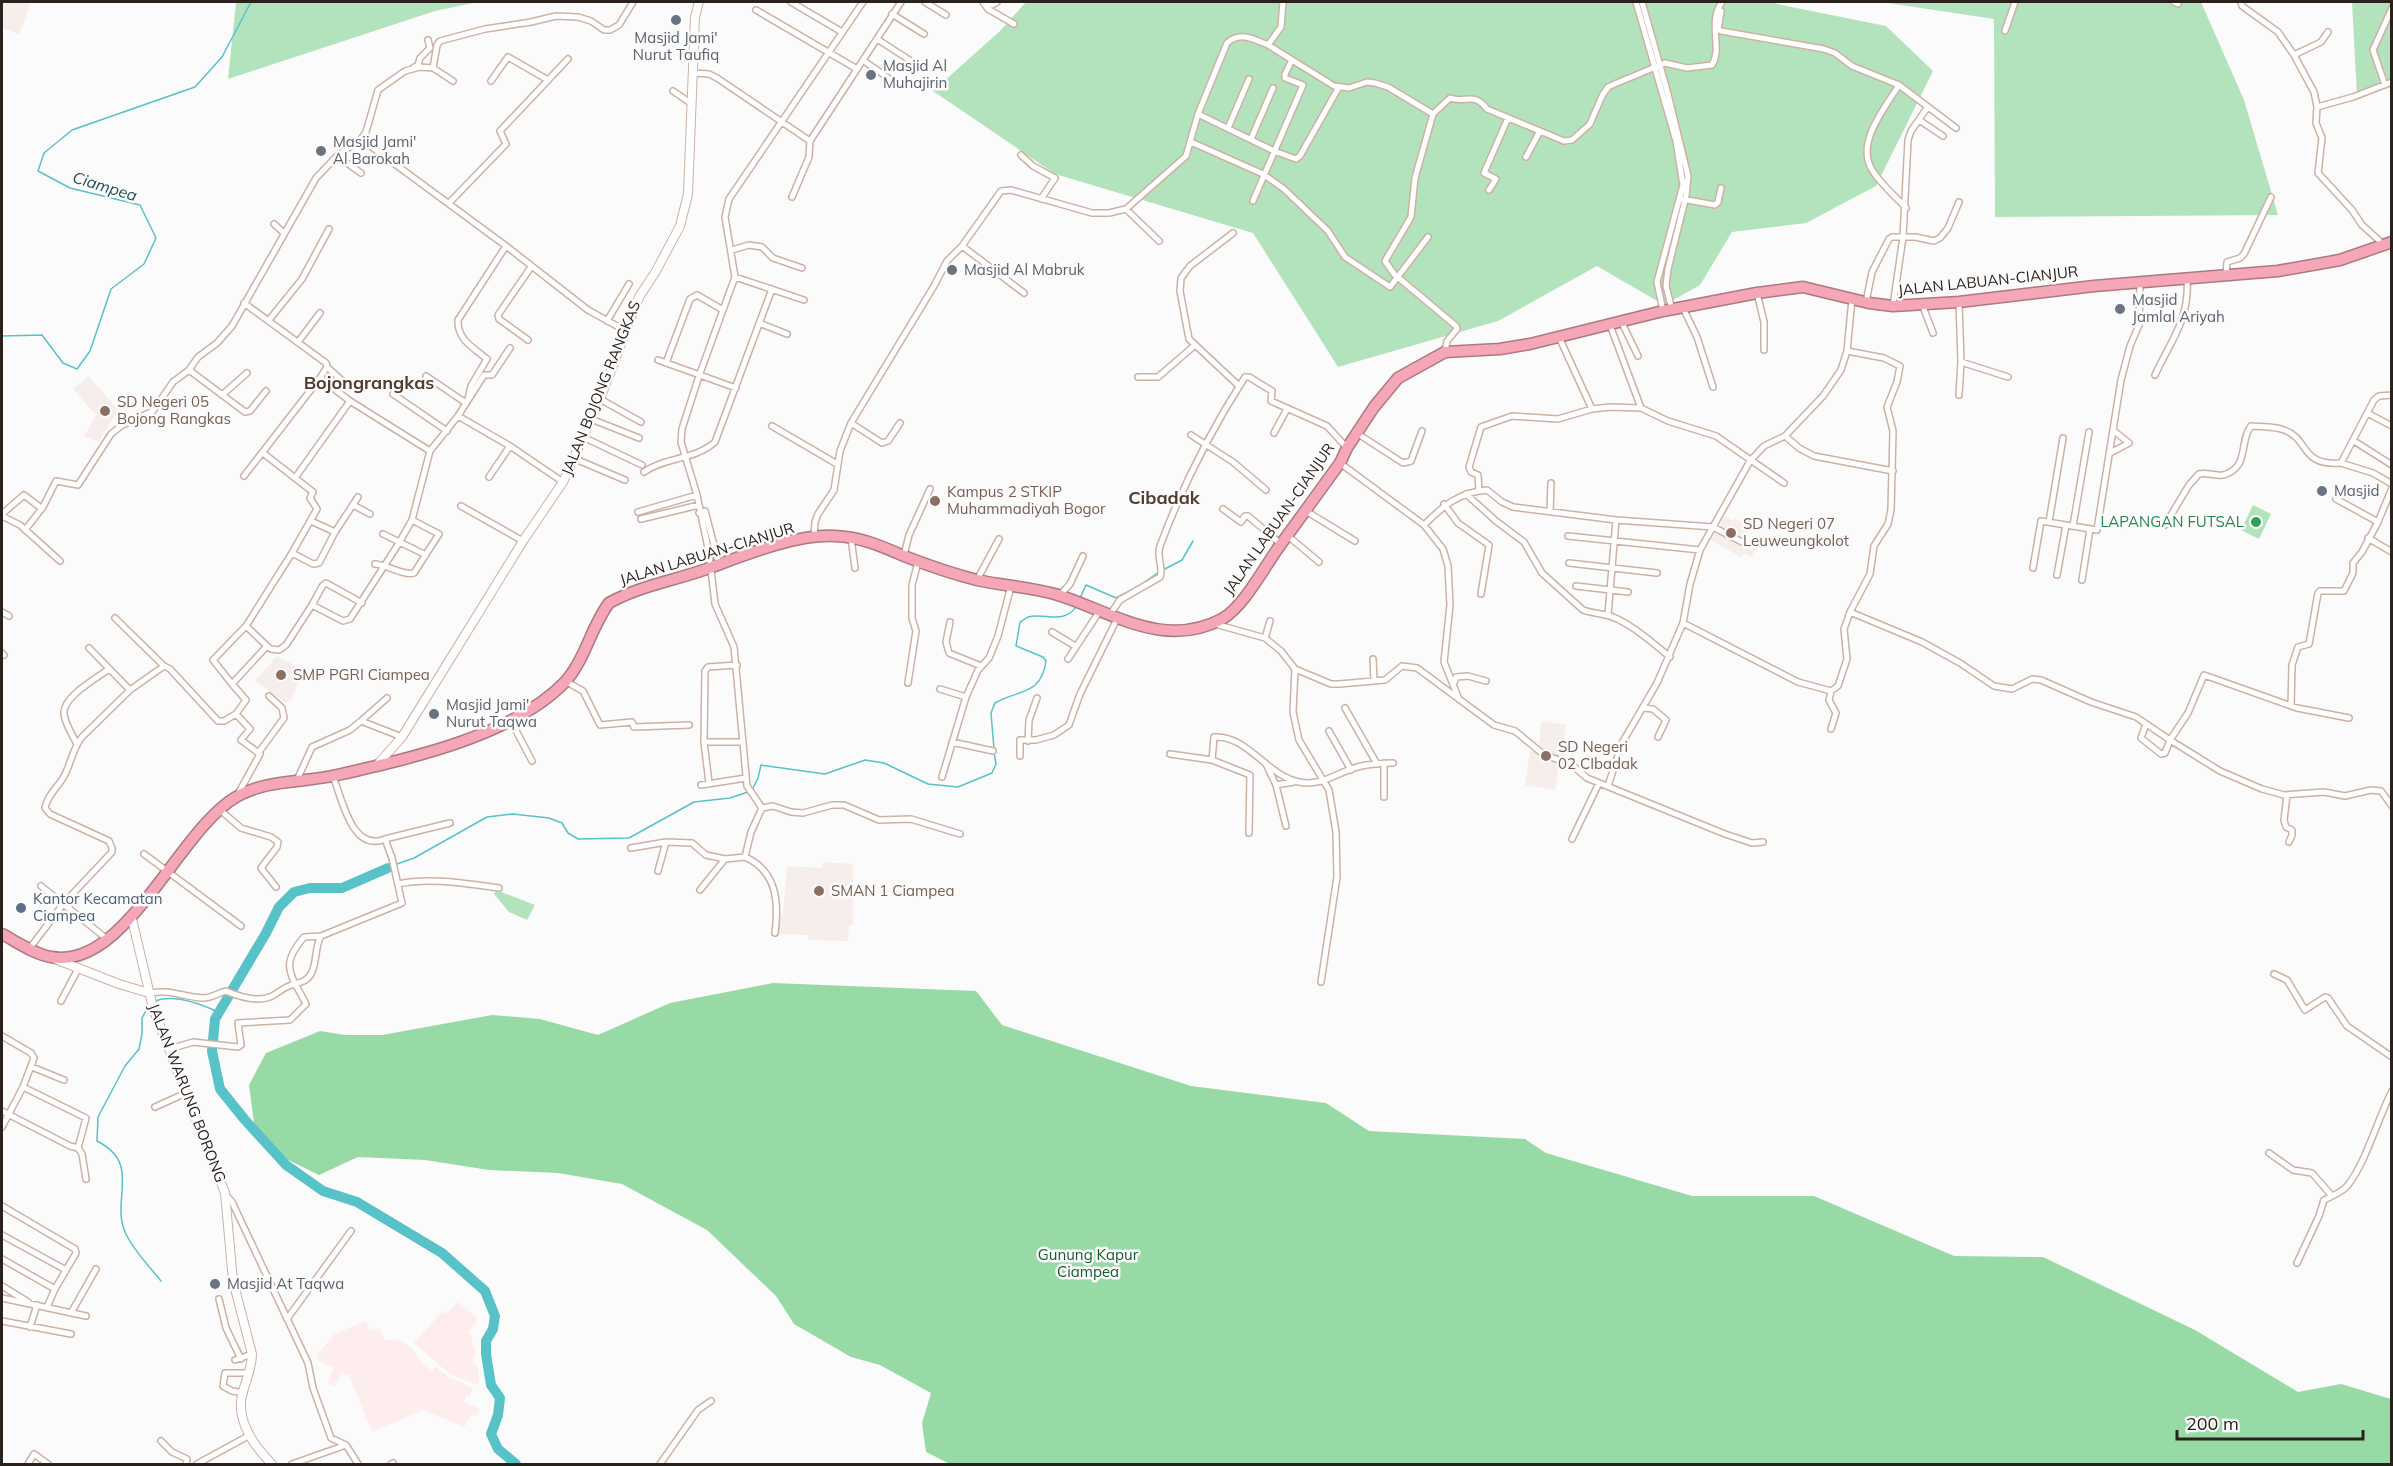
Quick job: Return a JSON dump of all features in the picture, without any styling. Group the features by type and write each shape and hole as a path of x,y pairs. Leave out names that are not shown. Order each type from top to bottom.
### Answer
{"highway":[{"name":"JALAN LABUAN-CIANJUR","path":"51,957 78,955 107,939 132,919 167,870 219,809 236,796 259,786 333,776 376,766 454,744 488,731 544,699 565,681 609,603 650,586 716,565 814,537 851,538 884,545 919,561 976,580 1059,596 1108,616 1152,630 1194,628 1226,617 1236,606 1340,463 1347,448 1374,407 1398,378 1445,352 1500,349 1530,344 1609,323 1757,293 1803,287 1893,306 1959,302 2094,286 2310,266 2340,260 2388,243"},
{"path":"2,934 51,957"}],"main road":[{"name":"JALAN BOJONG RANGKAS","path":"376,766 402,737 523,541 563,482 600,399 639,297 675,238 688,194 695,17 699,2"},
{"name":"JALAN WARUNG BORONG","path":"132,919 153,1008 225,1193 233,1281 252,1354"},
{"name":"JALAN WARUNG BORONG","path":"51,957 78,969 149,993"},
{"path":"252,1354 250,1374 241,1401 242,1410 250,1436 272,1464"}],"street":[{"path":"433,68 436,45 440,40 484,29 556,16 578,17 591,21 604,30 610,30 619,25 633,2"},
{"path":"791,2 842,32"},
{"path":"762,808 749,790 746,778 734,647 715,604 716,565 705,511 699,513 697,495 684,459 681,436 699,376 735,277 725,217 729,199 863,2"},
{"path":"792,197 809,157 810,141 901,2"},
{"path":"925,2 946,15"},
{"path":"983,2 992,5 997,2"},
{"path":"983,2 988,9 1014,24"},
{"path":"1268,45 1281,27 1283,2"},
{"path":"1636,2 1656,66"},
{"path":"1641,2 1680,160 1683,186 1683,199 1666,286 1672,310"},
{"path":"1445,352 1447,341 1457,329 1456,326 1388,269 1384,261 1412,217 1415,178 1433,114 1446,99 1460,101 1467,98 1477,100 1487,109 1564,141 1572,141 1590,124 1608,87 1656,66 1672,63 1687,68 1712,64 1715,56 1716,10 1722,2"},
{"path":"2005,31 2015,2"},
{"path":"2241,2 2242,6 2278,32 2314,92 2317,106 2316,123 2322,138 2318,173 2351,208 2362,225 2388,243"},
{"path":"2317,106 2388,83 2373,50 2391,8"},
{"path":"756,10 857,69"},
{"path":"1721,11 1719,29 1721,31 1824,49 1835,53 1852,66 1899,85 1956,128"},
{"path":"892,14 924,34"},
{"path":"1642,22 1645,14"},
{"path":"2294,56 2321,42 2328,32"},
{"path":"814,537 818,514 834,490 837,464 851,423 947,261 962,246 1004,190 1101,214 1126,209 1144,195 1163,174 1182,161 1188,151 1198,114 1223,50 1232,38 1245,36 1268,45 1339,87 1349,88 1367,82 1388,87 1433,114"},
{"path":"877,39 911,61"},
{"path":"412,69 418,65 420,58 430,48 428,40"},
{"path":"491,81 508,57 549,80"},
{"path":"450,202 506,144 500,131 568,59"},
{"path":"1253,201 1303,85 1285,78 1292,60"},
{"path":"864,61 897,84"},
{"path":"25,530 56,481 76,485 80,483 111,434 121,426 153,411 173,382 189,370 198,357 217,343 232,326 316,178 337,156 361,139 378,90 405,71 412,69 433,68 453,81"},
{"path":"693,73 709,74 717,78 783,120 810,141"},
{"path":"1228,128 1249,79"},
{"path":"1899,85 1875,123 1869,139 1868,153 1873,172 1906,208"},
{"path":"1198,114 1274,151 1298,158 1339,87"},
{"path":"1251,139 1273,88"},
{"path":"673,91 692,104"},
{"path":"1893,306 1904,237 1908,140 1911,131 1927,108"},
{"path":"1489,190 1496,179 1484,174 1508,118"},
{"path":"1919,120 1943,136"},
{"path":"1526,157 1540,131"},
{"path":"361,139 450,202 588,310 626,331"},
{"path":"1191,142 1263,174 1293,196 1301,207 1328,231 1338,248 1352,262 1390,287 1428,237"},
{"path":"1021,155 1033,166 1054,178 1041,200"},
{"path":"337,156 361,173"},
{"path":"1683,199 1714,205 1718,202 1721,189"},
{"path":"2226,275 2227,262 2240,258 2244,254 2271,197"},
{"path":"1683,199 1657,282 1672,310 1697,337 1713,387"},
{"path":"1866,302 1872,272 1889,239 1892,237 1934,240 1940,238 1948,228 1959,202"},
{"path":"1126,209 1159,241"},
{"path":"274,224 284,233"},
{"path":"269,320 302,279 329,229"},
{"path":"1233,233 1190,266 1181,278 1180,291 1189,339 1239,386"},
{"path":"732,250 749,245 762,247 773,258 802,268"},
{"path":"467,401 471,386 487,360 468,345 460,333 458,321 506,246"},
{"path":"962,246 1024,293"},
{"path":"528,340 499,319 498,315 531,267"},
{"path":"735,277 804,300"},
{"path":"2155,375 2181,322 2188,297 2187,278"},
{"path":"2033,568 2041,521 2097,530 2121,380 2130,346 2139,325 2140,283"},
{"path":"607,321 629,284"},
{"path":"644,472 684,459 715,442 772,288"},
{"path":"1757,293 1764,322 1764,350"},
{"path":"666,363 683,315 693,296 697,295 723,310"},
{"path":"1608,786 1622,743 1644,708 1670,657 1683,623 1690,584 1700,550 1749,461 1764,446 1785,436 1823,396 1841,370 1847,351 1852,299"},
{"path":"1959,302 1961,362 1959,395"},
{"path":"244,303 326,363 327,367 349,387"},
{"path":"1922,304 1932,333"},
{"path":"297,342 320,313"},
{"path":"1621,321 1638,356"},
{"path":"759,323 787,334"},
{"path":"1609,323 1641,408"},
{"path":"1559,336 1592,409"},
{"path":"1138,377 1158,377 1194,346"},
{"path":"312,605 343,621 350,619 412,520 430,452 458,416 484,375 490,376 494,372 510,348"},
{"path":"1831,729 1836,713 1829,700 1831,691 1838,686 1847,659 1844,629 1850,612 1870,574 1875,546 1888,524 1891,510 1893,430 1887,407 1900,366 1884,358 1847,351"},
{"path":"658,360 736,388"},
{"path":"1961,362 2008,377"},
{"path":"244,476 327,367"},
{"path":"189,370 245,412 250,411 266,391"},
{"path":"222,395 247,373"},
{"path":"426,376 467,401"},
{"path":"1020,756 1019,741 1054,735 1069,725 1108,616 1116,603 1154,582 1161,571 1157,555 1178,499 1245,377 1249,376 1272,391 1271,401 1327,426 1347,448"},
{"path":"320,378 350,401 430,452"},
{"path":"393,394 447,431"},
{"path":"2341,463 2367,413 2379,396 2391,395"},
{"path":"600,399 641,422"},
{"path":"295,478 350,401"},
{"path":"1479,491 1478,475 1471,472 1469,467 1481,427 1512,416 1558,419 1592,409 1610,407 1641,408 1668,422 1716,436 1749,461 1784,483"},
{"path":"1274,433 1287,409"},
{"path":"2367,413 2391,426"},
{"path":"458,416 510,446 563,482"},
{"path":"591,419 639,438"},
{"path":"851,423 882,443 888,441 900,423"},
{"path":"772,426 837,464"},
{"path":"2165,525 2192,479 2203,473 2222,475 2235,467 2242,457 2247,430 2251,426 2284,430 2318,461 2330,464 2341,463 2373,473 2391,486 2378,522 2367,538 2362,552 2353,563 2353,573 2344,591 2320,591 2319,593 2309,644 2298,647 2292,665 2291,706"},
{"path":"1358,434 1403,463 1411,461 1422,430"},
{"path":"2110,453 2129,443 2114,431"},
{"path":"2073,526 2089,432"},
{"path":"1191,435 1233,462 1266,490"},
{"path":"1785,436 1799,448 1814,456 1893,471"},
{"path":"583,437 642,465"},
{"path":"2049,522 2063,438"},
{"path":"2354,441 2391,465"},
{"path":"489,477 510,446"},
{"path":"115,618 164,666 170,669 218,721 224,721 236,714 246,700 213,660 246,626 317,509 310,497 313,492 263,453"},
{"path":"573,458 625,480"},
{"path":"1340,463 1424,525 1443,549 1448,566 1450,605 1444,662 1458,698"},
{"path":"1550,512 1551,483"},
{"path":"904,555 909,535 930,489"},
{"path":"1424,525 1444,504 1466,494 1487,490 1502,502 1513,507 1616,520 1713,527 1744,543"},
{"path":"1466,494 1524,542 1542,573 1583,610 1591,614 1608,615 1652,642 1670,657"},
{"path":"41,508 24,495 2,515 15,521 60,561"},
{"path":"638,512 697,495"},
{"path":"292,553 317,564 358,497"},
{"path":"2336,499 2378,522"},
{"path":"1444,504 1458,523 1489,544 1481,594"},
{"path":"353,505 370,514"},
{"path":"641,519 699,505"},
{"path":"461,506 523,541"},
{"path":"1223,509 1241,522 1245,516 1248,516 1319,562"},
{"path":"1306,511 1355,541"},
{"path":"375,564 385,565 412,575 439,534 412,520"},
{"path":"1608,615 1616,520"},
{"path":"310,521 335,532"},
{"path":"2057,575 2066,525"},
{"path":"2082,580 2090,529"},
{"path":"384,534 426,555"},
{"path":"1568,536 1700,550"},
{"path":"851,538 855,568"},
{"path":"2367,538 2391,552"},
{"path":"976,580 999,539"},
{"path":"1059,596 1070,584 1083,556"},
{"path":"908,683 916,631 912,618 912,585 919,561"},
{"path":"1569,563 1657,573"},
{"path":"246,626 267,646 275,650 283,648 326,583 362,603"},
{"path":"942,777 966,697 981,666 989,658 998,636 1011,585"},
{"path":"1576,586 1628,592"},
{"path":"2,612 9,616"},
{"path":"1850,612 1922,642 1960,663 1994,686 2012,689 2032,679 2041,680 2091,702 2136,717 2220,771 2262,789 2287,795 2324,792 2345,796 2375,790 2381,791 2391,806"},
{"path":"1068,659 1075,646 1108,616"},
{"path":"1265,638 1270,621"},
{"path":"950,622 946,642 949,654 981,666"},
{"path":"1213,623 1265,638 1281,651 1295,669 1331,684 1385,680 1402,666 1412,666 1422,670 1494,725 1515,731 1543,754 1572,765 1587,778 1725,834 1752,843 1763,842"},
{"path":"1683,623 1798,682 1831,691"},
{"path":"1052,632 1075,646"},
{"path":"232,684 267,646"},
{"path":"89,648 130,690"},
{"path":"1373,659 1374,681"},
{"path":"709,783 704,742 706,669 737,665"},
{"path":"30,948 64,903 109,857 112,848 109,841 50,814 45,808 46,801 64,778 77,744 130,690 164,666"},
{"path":"77,744 64,716 65,704 71,696 109,669"},
{"path":"1295,669 1293,712 1299,740 1329,790 1336,831 1337,877 1321,982"},
{"path":"1454,684 1456,676 1464,675 1486,681"},
{"path":"2146,724 2141,738 2161,754 2165,753 2170,740 2188,713 2204,675 2291,706 2349,718"},
{"path":"565,681 583,691 600,725 632,722 634,727 689,725"},
{"path":"940,689 966,697"},
{"path":"236,796 260,755 259,752 283,721 285,715 282,708 269,696"},
{"path":"297,780 312,747 350,730 387,698"},
{"path":"1028,741 1029,720 1037,698"},
{"path":"1345,708 1377,764"},
{"path":"1644,708 1653,709 1666,720 1658,737"},
{"path":"236,714 250,729 241,740 259,752"},
{"path":"510,719 532,761"},
{"path":"362,721 402,737"},
{"path":"1329,731 1351,770"},
{"path":"1212,760 1214,737 1219,736 1237,742 1282,776 1296,782 1310,784 1351,770 1394,763"},
{"path":"704,742 743,742"},
{"path":"952,742 993,750"},
{"path":"1170,754 1212,760 1250,775 1249,833"},
{"path":"1265,762 1276,785 1286,826"},
{"path":"1384,763 1384,798"},
{"path":"333,776 359,836 370,842 376,843 450,823"},
{"path":"701,785 746,778"},
{"path":"1276,785 1296,782"},
{"path":"1572,839 1599,783"},
{"path":"2287,795 2284,820 2286,827 2292,830 2289,842"},
{"path":"762,808 773,806 803,813 832,805 844,805 879,820 911,819 960,834"},
{"path":"745,857 751,832 762,808"},
{"path":"219,809 241,828 271,837 278,842 278,847 261,868 276,887"},
{"path":"170,1049 193,1042 206,1042 235,1048 241,1045 238,1023 290,1020 306,1004 288,966 291,951 304,937 321,936 399,905 402,899 385,839"},
{"path":"631,848 666,842 694,844 704,853 725,859 745,857 759,864 769,878 777,910 775,933"},
{"path":"658,871 666,842"},
{"path":"144,854 241,926"},
{"path":"700,890 725,859"},
{"path":"398,884 448,882 500,888"},
{"path":"41,886 107,939"},
{"path":"149,993 166,990 202,998 213,997 226,991 241,997 264,999 306,981 317,960 321,936"},
{"path":"61,1001 78,969"},
{"path":"2274,974 2287,980 2305,1010 2325,997 2328,998 2347,1026 2391,1057"},
{"path":"2,1036 31,1053 34,1058 23,1087 2,1127"},
{"path":"32,1067 64,1080"},
{"path":"23,1087 86,1118 78,1148"},
{"path":"2297,1263 2324,1200 2347,1187 2362,1159 2391,1091"},
{"path":"155,1107 186,1093"},
{"path":"2,1111 78,1148 82,1154 86,1179"},
{"path":"2269,1153 2293,1170 2300,1173 2312,1173 2332,1196"},
{"path":"225,1193 232,1202 308,1363 313,1388 331,1438 346,1445 358,1464"},
{"path":"2,1206 75,1249 76,1253 47,1307"},
{"path":"287,1319 351,1231"},
{"path":"2,1235 66,1270"},
{"path":"2,1259 55,1289"},
{"path":"71,1313 96,1269"},
{"path":"2,1286 34,1305"},
{"path":"2,1298 86,1316"},
{"path":"219,1299 226,1328 238,1360 252,1354"},
{"path":"30,1327 34,1305"},
{"path":"2,1321 71,1334"},
{"path":"244,1393 232,1391 224,1386 225,1373 250,1374"},
{"path":"660,1464 698,1410 711,1401"},
{"path":"197,1464 250,1436"},
{"path":"161,1441 172,1452 187,1459 186,1464"},
{"path":"292,1464 346,1445"},
{"path":"28,1464 34,1454 48,1464"}],"shaded area":[{"path":"2,2 31,2 19,34 2,28"},
{"name":"SD Negeri 05 Bojong Rangkas","path":"89,376 117,409 117,413 98,442 84,436 96,415 73,389"},
{"name":"SD Negeri 07 Leuweungkolot","path":"1725,516 1733,521 1735,518 1750,528 1744,539 1757,547 1751,557 1744,553 1741,557 1711,540"},
{"name":"SMP PGRI Ciampea","path":"277,656 303,670 292,698 286,703 255,681"},
{"name":"SD Negeri 02 CIbadak","path":"1541,721 1566,725 1555,790 1525,785 1530,752 1539,750"},
{"name":"SMAN 1 Ciampea","path":"823,862 853,864 853,925 849,925 848,941 808,940 808,935 776,934 778,914 783,914 787,866 822,868"},
{"path":"458,1302 478,1319 468,1331 473,1338 471,1343 475,1347 476,1355 472,1360 478,1368 479,1384 450,1374 414,1343 442,1312 445,1314"},
{"path":"365,1321 371,1330 379,1328 385,1341 392,1339 394,1342 397,1339 411,1347 422,1363 432,1371 437,1367 448,1377 473,1388 470,1396 467,1395 464,1402 480,1409 477,1416 472,1415 464,1427 423,1410 372,1432 349,1374 345,1375 342,1371 335,1386 328,1383 334,1367 318,1361 316,1356 335,1334"}],"green space":[{"path":"236,2 478,2 435,11 228,79"},
{"path":"1026,2 1774,2 1886,26 1933,71 1876,186 1806,223 1732,232 1700,285 1664,305 1597,266 1498,321 1338,367 1253,233 1055,174 933,91 1000,31"},
{"path":"1881,2 2201,2 2244,100 2278,215 1995,217 1994,19"},
{"path":"2352,2 2391,2 2391,85 2357,96"},
{"name":"LAPANGAN FUTSAL","path":"2253,505 2271,514 2259,539 2241,530"},
{"path":"496,890 535,905 527,920 509,912 494,894"},
{"name":"Gunung Kapur Ciampea","path":"773,983 976,991 1002,1025 1191,1086 1326,1103 1369,1131 1525,1139 1546,1153 1692,1196 1814,1196 1954,1256 2043,1257 2195,1330 2298,1392 2341,1384 2391,1399 2391,1464 950,1464 926,1452 922,1423 931,1393 880,1365 851,1357 794,1324 776,1296 707,1230 622,1184 558,1173 489,1170 425,1160 358,1157 319,1175 276,1154 254,1123 249,1085 266,1053 320,1031 345,1035 382,1035 492,1015 540,1019 598,1035 670,1003"}],"waterway":[{"name":"Ciampea","path":"2,336 42,335 63,363 77,369 90,351 111,289 144,264 156,238 140,205 70,188 38,171 44,153 72,130 195,87 222,57 251,2"},
{"path":"1163,570 1182,560 1193,541"},
{"path":"1080,598 1086,585 1116,598 1159,572"},
{"path":"994,749 991,713 995,703 1034,686 1043,672 1046,661 1043,657 1016,646 1020,622 1027,617 1067,615 1077,605"},
{"path":"752,790 761,765 825,774 865,760 884,763 928,784 958,787 992,773 996,764 994,753"},
{"path":"397,864 414,858 487,817 513,814 549,818 562,823 568,833 578,839 629,838 694,802 730,798 748,792"},
{"path":"388,868 342,888 310,888 294,892 279,907 215,1019 212,1051 220,1089 286,1165 323,1191 357,1202 442,1253 485,1291 495,1316 493,1329 486,1341 486,1354 491,1385 500,1398 498,1415 491,1434 498,1449 516,1464"},
{"path":"155,1001 179,999 218,1012"},
{"path":"149,1005 142,1018 139,1049 125,1066 98,1117 97,1141 111,1151 119,1161 122,1172 122,1223 127,1236 138,1254 161,1281"}],"place":[{"name":"Masjid Jami' Nurut Taufiq","path":"676,20"},
{"name":"Masjid Al Muhajirin","path":"871,75"},
{"name":"Masjid Jami' Al Barokah","path":"321,151"},
{"name":"Masjid Al Mabruk","path":"952,270"},
{"name":"Masjid Jamlal Ariyah","path":"2120,309"},
{"name":"SD Negeri 05 Bojong Rangkas","path":"105,411"},
{"name":"Masjid","path":"2322,491"},
{"name":"Kampus 2 STKIP Muhammadiyah Bogor","path":"935,501"},
{"name":"LAPANGAN FUTSAL","path":"2256,522"},
{"name":"SD Negeri 07 Leuweungkolot","path":"1731,533"},
{"name":"SMP PGRI Ciampea","path":"281,675"},
{"name":"Masjid Jami' Nurut Taqwa","path":"434,714"},
{"name":"SD Negeri 02 CIbadak","path":"1546,756"},
{"name":"SMAN 1 Ciampea","path":"819,891"},
{"name":"Kantor Kecamatan Ciampea","path":"21,908"},
{"name":"Masjid At Taqwa","path":"215,1284"}],"district":[{"name":"Bojongrangkas","path":"369,383"},
{"name":"Cibadak","path":"1164,498"}]}
